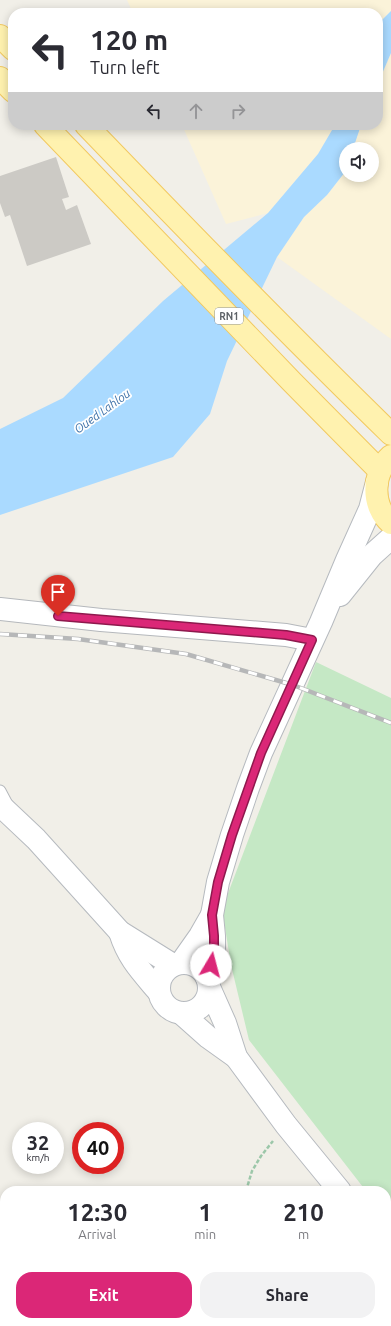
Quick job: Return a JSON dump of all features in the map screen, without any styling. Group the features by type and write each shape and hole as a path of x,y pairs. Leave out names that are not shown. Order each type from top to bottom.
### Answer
{"main road":[{"path":"0,36 8,44"},
{"path":"0,78 8,86"},
{"name":"RN1","path":"50,130 292,382 383,470"},
{"name":"RN1","path":"91,130 187,231 391,434"},
{"path":"383,470 376,496 381,510 391,522"}],"street":[{"path":"120,932 132,960 158,992 161,1000 166,1006 173,1011 188,1013 195,1011 201,1006 209,994 208,982 214,952 212,915 218,882 232,835 261,753 370,509 383,470"},
{"path":"0,609 102,620 286,635 316,631 350,581 372,555 391,538"},
{"path":"7,811 36,839 120,932 177,964"},
{"path":"177,964 200,936 212,915"},
{"path":"158,992 160,979 168,968 177,964 194,964 204,972 225,1022 236,1057"},
{"path":"181,1013 208,1037 236,1057 286,1125 336,1186"}],"lane":[{"path":"0,791 7,811"}],"path":[{"path":"248,1186 252,1171 261,1156 286,1125"}],"green space":[{"path":"316,662 391,698 391,1186 362,1186 249,1040 231,965 222,909"}],"sand":[{"path":"127,0 391,0 391,11 383,19 383,8 131,8"},
{"path":"391,53 391,339 277,257 304,217 327,195 339,180 339,182 379,182 379,142 355,142 359,130 383,130 383,71"},
{"path":"184,130 332,130 318,154 268,213 226,224"}],"water":[{"path":"391,11 391,53 383,71 383,19"},
{"name":"Oued Lahlou","path":"332,130 359,130 355,142 339,142 339,180 327,195 304,217 277,257 227,361 210,414 173,457 0,515 0,429 63,398 163,301 268,213 318,154"}],"building":[{"path":"56,157 69,197 62,199 66,210 77,205 91,244 27,266 10,215 5,217 0,203 0,176"}],"railway":[{"path":"0,634 78,639 186,654 293,685 391,723"}],"route":[{"path":"58,616 286,635 312,640 261,753 232,835 218,882 212,915 214,952 211,965"}]}
